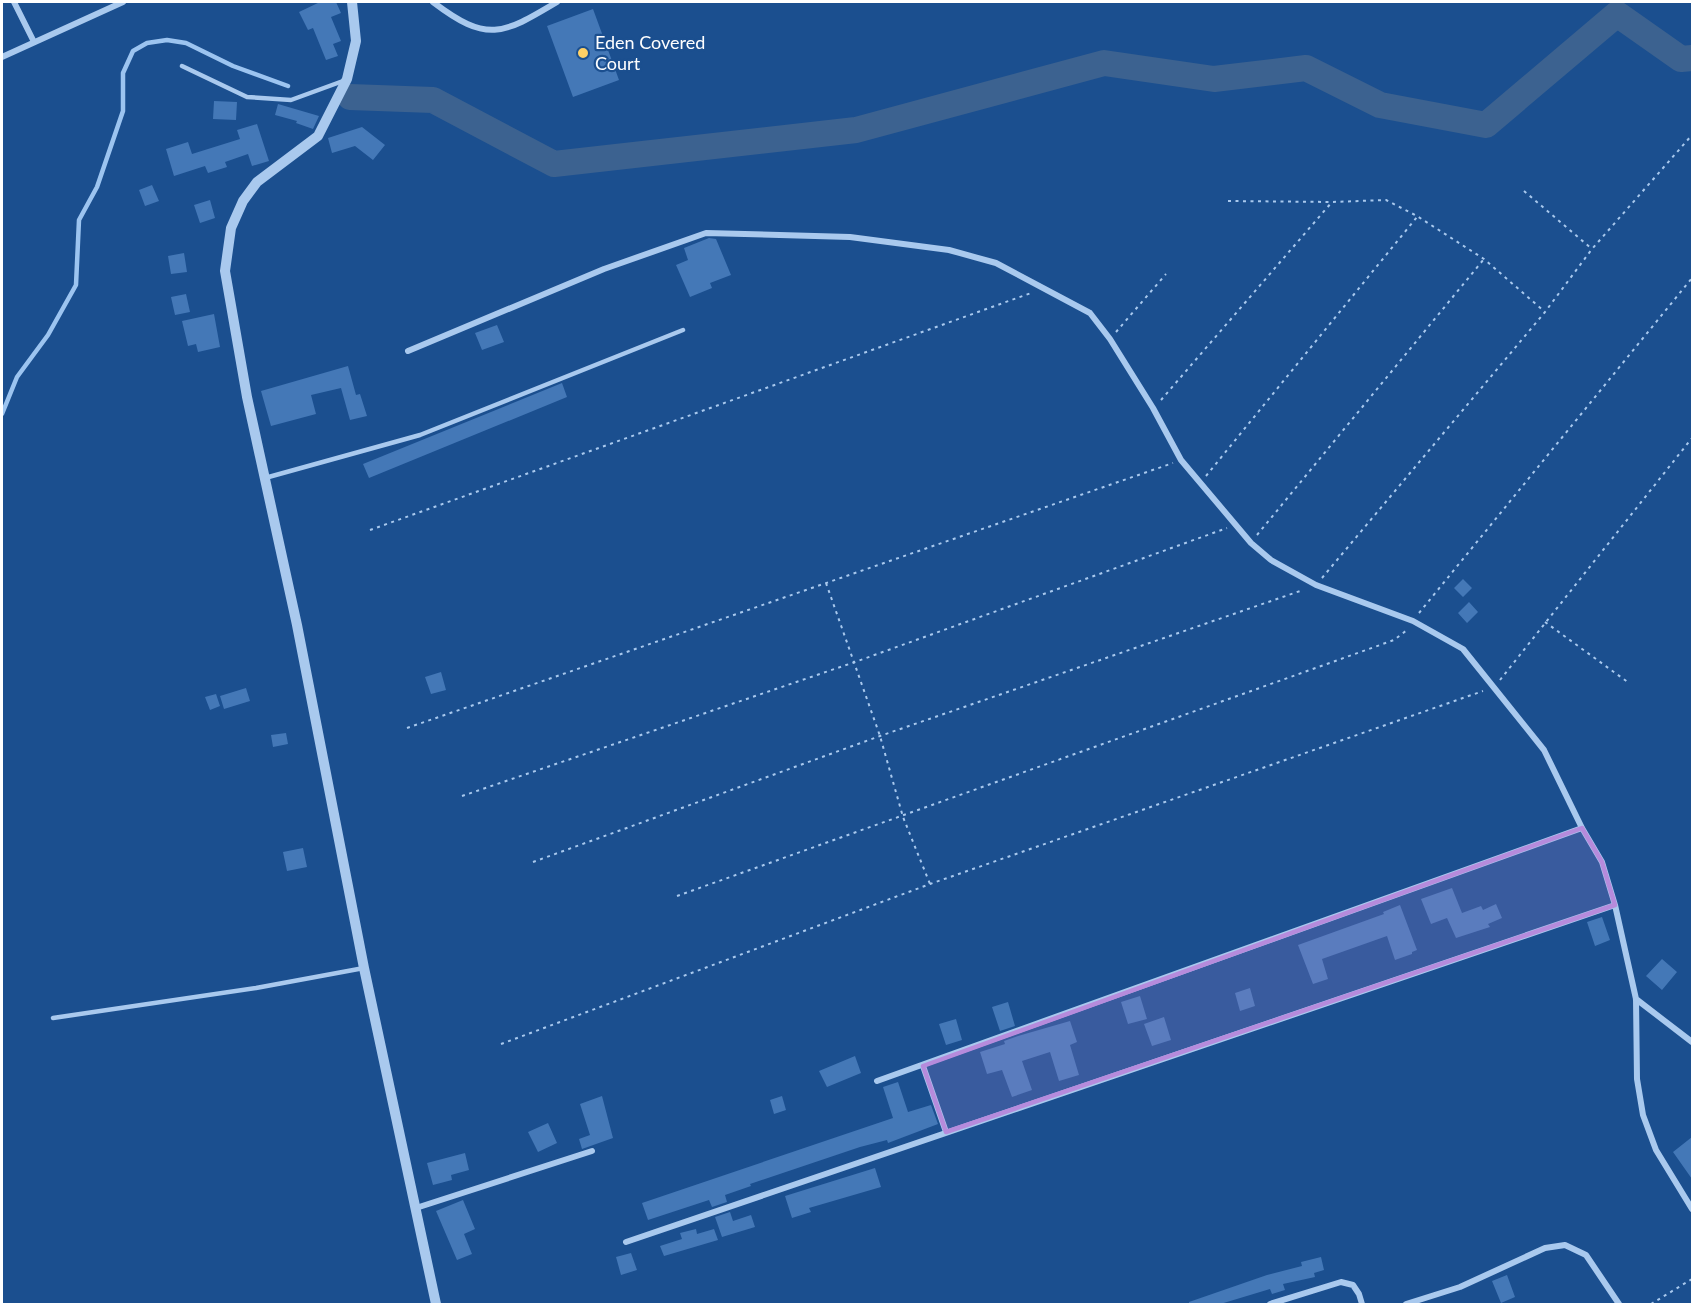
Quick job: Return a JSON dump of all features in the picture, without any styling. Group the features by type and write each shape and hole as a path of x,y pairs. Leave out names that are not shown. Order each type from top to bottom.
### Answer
{"street":[{"path":"14,2 34,42"},
{"path":"2,57 123,2"},
{"path":"353,2 356,41 347,79 318,136 257,182 243,201 231,228 225,271 234,334 297,625 364,968 436,1305"},
{"path":"433,2 460,22 479,29 503,30 557,2"},
{"path":"408,351 604,269 706,233 850,237 949,250 996,263 1047,288 1090,313 1110,339 1153,408 1181,460 1251,543 1271,560 1316,585 1413,621 1463,649 1544,750 1582,828 1602,862 1615,905 1636,999 1637,1079 1643,1115 1656,1150 1692,1209"},
{"path":"877,1081 1582,828"},
{"path":"626,1242 1615,905"},
{"path":"1636,999 1692,1042"},
{"path":"923,1066 945,1132"},
{"path":"416,1208 592,1151"},
{"path":"1406,1305 1460,1287 1545,1248 1565,1245 1586,1255 1618,1304"},
{"path":"1270,1305 1341,1282 1353,1285 1362,1305"}],"lane":[{"path":"182,66 247,97 291,100 347,79"},
{"path":"265,478 420,435 683,330"},
{"path":"53,1018 256,988 364,968"}],"path":[{"path":"533,862 880,736 1316,585 1545,312 1592,249 1692,135"},
{"path":"1524,191 1592,249"},
{"path":"1228,201 1386,200 1417,216 1484,260 1545,312"},
{"path":"1153,408 1332,202"},
{"path":"1201,483 1417,216"},
{"path":"1251,543 1484,260"},
{"path":"1110,339 1166,274"},
{"path":"677,896 1394,640 1406,632 1692,278"},
{"path":"370,530 1047,288"},
{"path":"501,1044 930,884 1494,687 1692,438"},
{"path":"407,728 1181,460"},
{"path":"462,795 855,662 1235,526"},
{"path":"826,583 880,736 903,817 930,884"},
{"path":"1545,622 1629,682"},
{"path":"1651,1305 1692,1279"}],"highlighted area":[{"path":"1582,828 1602,862 1615,905 946,1132 923,1066"}],"building":[{"path":"320,2 336,2 341,13 331,17 341,41 333,44 338,56 326,60 313,28 308,30 299,12"},
{"name":"Eden Covered Court","path":"593,9 619,80 573,97 547,26"},
{"path":"214,101 237,102 236,120 213,119"},
{"path":"278,104 319,116 313,129 296,123 297,121 275,115"},
{"path":"257,124 269,161 252,166 248,154 225,162 227,167 208,173 205,166 174,176 166,149 188,142 192,154 240,139 237,130"},
{"path":"362,127 385,145 373,160 355,146 332,153 328,138"},
{"path":"152,185 159,201 145,206 139,190"},
{"path":"210,200 215,218 200,223 194,205"},
{"path":"709,238 716,239 731,275 710,283 712,288 690,297 676,265 688,260 684,248"},
{"path":"184,253 187,272 171,274 168,256"},
{"path":"186,294 190,312 175,315 171,297"},
{"path":"214,314 220,347 198,352 196,344 188,346 182,321"},
{"path":"497,325 504,342 482,350 475,333"},
{"path":"348,366 356,395 360,394 367,416 350,420 341,388 311,395 316,414 271,426 261,391"},
{"path":"562,383 567,397 369,478 363,464"},
{"path":"1463,579 1472,588 1463,597 1454,588"},
{"path":"1469,602 1478,612 1467,623 1458,613"},
{"path":"441,672 446,690 431,694 425,677"},
{"path":"246,688 250,701 224,709 220,696"},
{"path":"216,694 220,706 210,710 205,697"},
{"path":"286,733 288,744 273,747 271,735"},
{"path":"303,848 307,867 287,871 283,852"},
{"path":"1452,888 1462,913 1481,906 1483,910 1496,904 1502,918 1488,924 1490,927 1456,938 1447,918 1431,924 1421,899"},
{"path":"1400,905 1417,950 1395,960 1387,936 1322,959 1328,979 1313,984 1298,945 1384,914 1383,912"},
{"path":"1602,917 1610,940 1595,946 1587,922"},
{"path":"1662,959 1677,972 1662,990 1646,976"},
{"path":"1250,988 1255,1006 1240,1011 1235,993"},
{"path":"1140,996 1147,1019 1128,1024 1121,1002"},
{"path":"1008,1002 1015,1026 1000,1031 992,1007"},
{"path":"1164,1017 1171,1040 1152,1046 1144,1024"},
{"path":"956,1019 962,1040 946,1045 939,1024"},
{"path":"1070,1021 1077,1042 1070,1045 1079,1075 1059,1081 1050,1052 1022,1061 1032,1090 1012,1097 1002,1070 987,1074 980,1052 1005,1044 1004,1041 1018,1036"},
{"path":"855,1056 861,1073 827,1087 819,1071"},
{"path":"898,1082 908,1112 931,1105 938,1124 888,1143 887,1140 860,1147 750,1184 751,1186 725,1195 727,1202 712,1207 709,1200 648,1220 642,1203 893,1118 883,1087"},
{"path":"602,1096 613,1138 582,1149 579,1139 590,1135 580,1104"},
{"path":"782,1096 786,1110 774,1114 770,1100"},
{"path":"548,1123 557,1143 538,1152 528,1132"},
{"path":"1692,1137 1692,1179 1673,1152"},
{"path":"465,1153 469,1170 451,1175 452,1180 433,1185 427,1163"},
{"path":"875,1168 881,1187 809,1208 811,1212 792,1218 785,1196"},
{"path":"463,1200 475,1229 464,1234 472,1254 457,1260 436,1211"},
{"path":"730,1212 733,1221 751,1215 755,1227 722,1237 715,1217"},
{"path":"696,1229 697,1234 714,1229 718,1240 664,1256 660,1246 682,1239 680,1233"},
{"path":"631,1253 637,1270 621,1275 616,1257"},
{"path":"1321,1257 1324,1270 1314,1273 1315,1277 1283,1284 1285,1290 1272,1294 1270,1289 1217,1305 1189,1305 1189,1302 1267,1275 1302,1266 1301,1262"},
{"path":"1507,1275 1515,1297 1501,1303 1492,1281"}],"waterway":[{"path":"350,97 433,100 554,164 856,130 1104,63 1214,79 1306,68 1380,105 1486,125 1617,14 1681,59 1692,58"},
{"path":"2,414 17,377 48,335 76,285 79,220 97,187 123,111 123,73 133,51 147,43 167,40 186,43 233,66 288,86"}],"place":[{"name":"Eden Covered Court","path":"583,53"}]}
